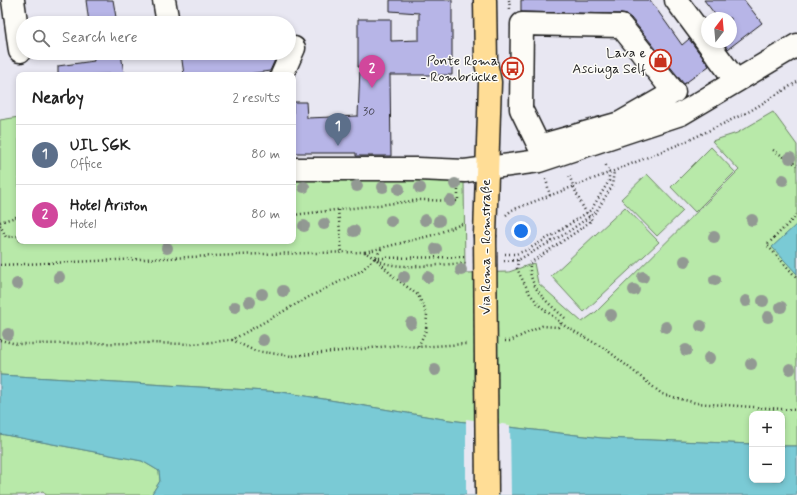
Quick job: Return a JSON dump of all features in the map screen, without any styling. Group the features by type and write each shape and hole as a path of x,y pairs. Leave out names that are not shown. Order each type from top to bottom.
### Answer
{"main road":[{"name":"Via Roma - Romstraße","path":"484,0 486,63 490,82 485,235 486,495"}],"street":[{"path":"14,0 16,17"},
{"path":"164,0 167,16"},
{"path":"676,0 736,81"},
{"path":"296,169 418,169 459,171 486,169 539,161 645,117 674,92 621,26 522,24 521,109 539,146 645,117 681,114 797,45"},
{"path":"283,72 289,60"}],"path":[{"path":"509,0 509,8"},
{"path":"503,218 509,212 687,141 750,111 797,82"},
{"path":"773,150 797,165"},
{"path":"516,254 527,250 553,235 591,210 609,181 609,173 604,163"},
{"path":"296,215 421,200 458,201 459,171"},
{"path":"509,260 518,260 565,234 596,212 612,186 614,171"},
{"path":"565,318 541,296 533,285 530,263 592,220 586,213 573,187 569,174"},
{"path":"338,210 342,253"},
{"path":"797,216 767,245 797,278"},
{"path":"0,222 16,217"},
{"path":"0,265 261,254 365,252 433,235 462,224"},
{"path":"0,225 6,237 16,236"},
{"path":"0,340 17,344 192,344 232,340 309,296 361,271 375,258 382,248"},
{"path":"365,252 388,264 404,266 460,263"},
{"path":"375,258 460,258"},
{"path":"375,258 394,277 418,295 427,314 426,330 418,347"},
{"path":"518,260 517,268 520,275 530,294 540,306 561,323 607,350 662,394 696,403 797,410"},
{"path":"502,341 510,341 542,326 558,327 561,323"},
{"path":"232,340 255,351 292,356 400,345 418,347 470,344"}],"green space":[{"path":"773,112 797,145 797,446 785,446 785,411 749,411 749,444 602,438 449,420 282,392 0,375 0,120 16,117 16,244 296,244 296,175 464,179 465,273 509,272 534,263 538,283 582,322 596,312 739,170 712,141 737,133"},
{"path":"711,147 735,172 695,212 671,187"},
{"path":"647,174 683,211 657,236 621,199"},
{"path":"625,207 659,242 584,312 551,276"},
{"path":"0,434 142,461 159,471 160,481 151,495 46,495 43,491 28,495 0,495"}],"water":[{"path":"797,224 797,274 772,247"},
{"path":"0,375 282,392 449,420 602,438 749,444 749,483 785,483 785,446 797,446 797,495 151,495 160,481 159,471 142,461 0,434"}],"pier":[{"path":"466,419 510,425 511,495 466,495"}],"building":[{"path":"86,0 113,0 116,16 88,16"},
{"path":"390,0 452,0 452,75 390,75 391,156 356,156 356,153 296,153 296,102 306,102 307,118 358,116 360,67 358,67 358,19 391,19 391,41 419,40 419,13 390,11"},
{"path":"521,0 650,0 682,45 689,39 709,66 684,84 627,15 521,12"},
{"path":"704,0 744,0 762,23 737,42 737,12 713,12"},
{"path":"122,60 124,72 58,72 58,66 94,61"},
{"path":"182,60 275,60 270,71 262,72 184,72"}],"place":[{"name":"Lava e Asciuga Self","path":"661,61"},
{"name":"Ponte Roma - Rombrücke","path":"513,69"},
{"name":"Hotel Ariston","path":"372,88"},
{"name":"UIL SGK","path":"338,146"}]}
